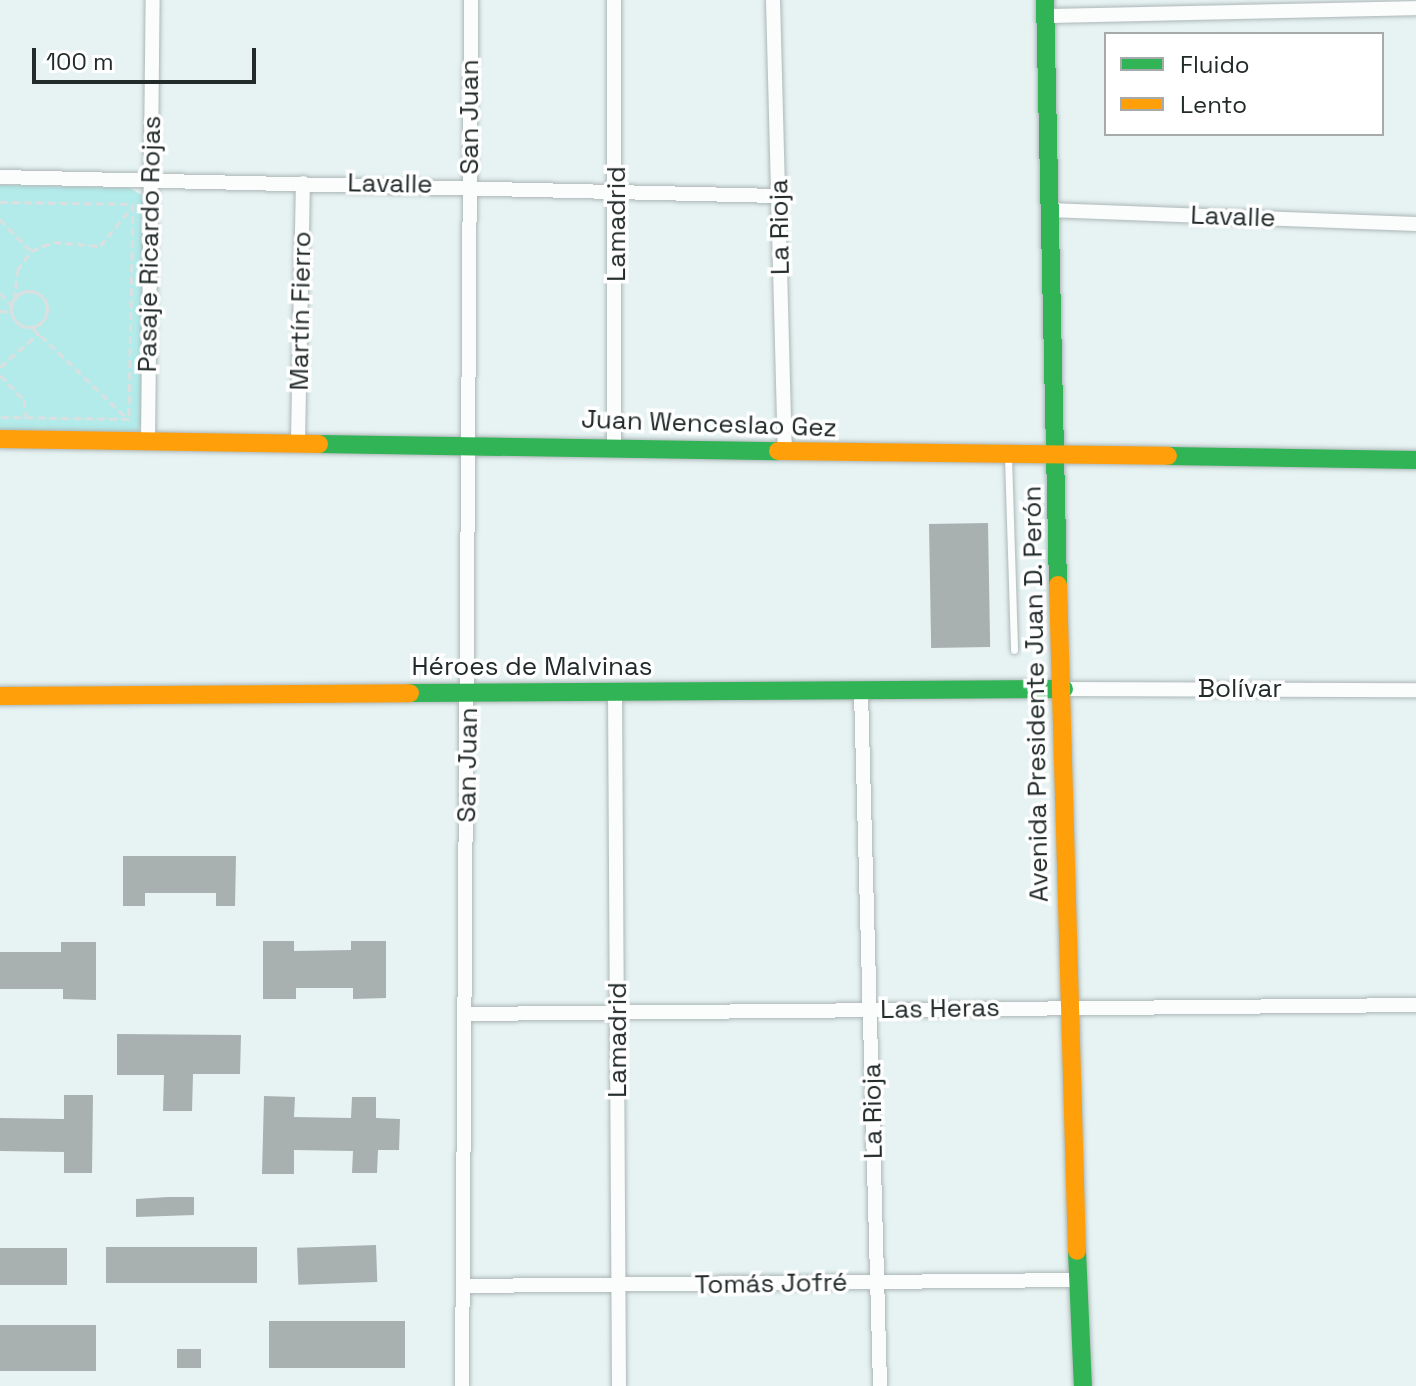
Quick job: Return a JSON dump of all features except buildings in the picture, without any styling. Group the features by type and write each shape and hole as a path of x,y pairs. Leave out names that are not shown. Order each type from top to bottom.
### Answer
{"main road":[{"name":"Avenida Presidente Juan D. Perón","path":"1046,8 1064,689 1067,1008 1083,1386"},
{"name":"Juan Wenceslao Gez","path":"0,439 298,440 1008,457 1416,460"},
{"name":"Héroes de Malvinas","path":"0,696 1064,689"}],"street":[{"name":"Pasaje Ricardo Rojas","path":"148,441 153,0"},
{"name":"San Juan","path":"462,1386 469,692 471,0"},
{"name":"Lamadrid","path":"614,0 618,189 614,448"},
{"name":"La Rioja","path":"773,0 785,453"},
{"path":"1046,8 1416,8"},
{"name":"Lavalle","path":"0,177 469,185 779,196"},
{"name":"Martín Fierro","path":"298,440 303,183"},
{"name":"Lavalle","path":"1049,210 1416,224"},
{"name":"Bolívar","path":"1064,689 1416,690"},
{"name":"La Rioja","path":"861,692 880,1386"},
{"name":"Lamadrid","path":"615,693 619,1386"},
{"name":"Las Heras","path":"465,1014 1416,1005"},
{"name":"Tomás Jofré","path":"463,1286 1079,1280"}],"lane":[{"path":"1008,457 1014,650"}],"path":[{"path":"148,441 39,333 19,323 12,306 17,271 31,251 53,242 100,246 151,180"},
{"path":"0,202 133,204"},
{"path":"129,419 133,204"},
{"path":"0,219 31,251"},
{"path":"15,300 30,292 45,301 45,317 32,327"},
{"path":"0,293 12,306"},
{"path":"0,311 12,312"},
{"path":"0,367 39,333"},
{"path":"0,375 24,400 26,417"},
{"path":"0,417 129,419"}],"shaded area":[{"path":"0,185 130,188 143,196 142,422 137,433 0,433"}],"traffic: fast":[{"path":"1045,0 1058,585"},
{"path":"319,444 778,451"},
{"path":"1168,456 1416,460"},
{"path":"410,693 1064,689"},
{"path":"1077,1251 1083,1386"}],"traffic: slow":[{"path":"0,439 319,444"},
{"path":"778,451 1168,456"},
{"path":"1058,585 1077,1251"},
{"path":"0,696 410,693"}]}
